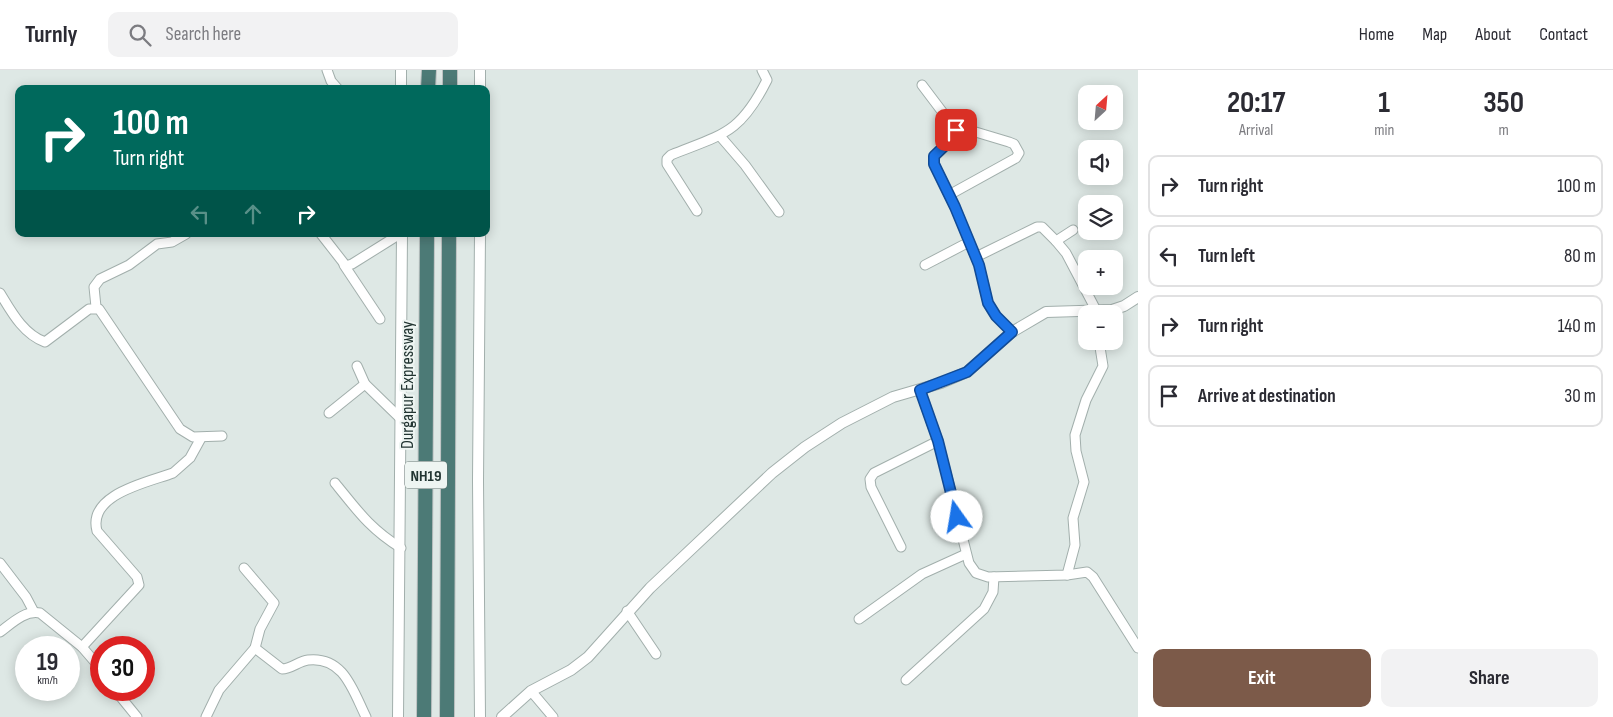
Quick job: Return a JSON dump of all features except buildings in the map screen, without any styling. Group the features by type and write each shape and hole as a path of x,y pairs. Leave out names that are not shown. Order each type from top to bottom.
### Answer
{"highway":[{"path":"428,85 429,70"},
{"path":"450,70 450,85"},
{"name":"Durgapur Expressway","path":"424,717 427,237"},
{"name":"NH19","path":"447,717 449,237"}],"street":[{"path":"328,70 331,81 334,85"},
{"path":"401,70 401,85"},
{"path":"480,70 480,85"},
{"path":"697,211 667,164 667,159 671,155 720,136 741,121 757,100 767,80 762,70"},
{"path":"922,85 957,133"},
{"path":"949,195 1016,158 1019,153 1014,144 969,130 957,133 933,159 935,169 949,195 976,257 988,303 996,316 1012,332"},
{"path":"720,136 755,178 779,212"},
{"path":"976,257 1037,227 1042,228 1066,252 1091,305"},
{"path":"1056,241 1073,230"},
{"path":"181,237 172,242 157,244 129,266 100,279 94,287 96,307 104,314 180,429 186,435 201,438 222,436"},
{"path":"323,237 380,319"},
{"path":"344,265 352,264 396,237"},
{"path":"398,717 401,548 401,237"},
{"path":"480,237 478,482 480,717"},
{"path":"925,265 969,242"},
{"path":"0,293 21,324 37,338 45,342 89,309 96,307"},
{"path":"1123,306 1138,297"},
{"path":"502,717 531,691 571,670 588,658 628,611 739,503 794,455 842,423 893,397 920,390 967,372 1012,332 1046,312 1078,311"},
{"path":"1067,575 1075,545 1073,518 1084,482 1076,451 1075,435 1086,400 1103,366 1100,350"},
{"path":"357,366 365,384 400,418"},
{"path":"329,413 365,384"},
{"path":"920,390 938,441 966,554 976,573 980,576 994,577 1067,575 1084,572 1090,574 1137,643"},
{"path":"82,647 139,585 137,577 97,531 95,524 104,505 117,492 173,473 181,468 201,438"},
{"path":"901,547 871,487 870,479 874,473 938,441"},
{"path":"335,483 380,536 401,548"},
{"path":"859,619 922,574 966,554"},
{"path":"0,563 34,612 45,616 82,647 90,657"},
{"path":"206,717 219,690 255,648 260,629 274,603 244,568"},
{"path":"906,680 984,609 991,597 994,577"},
{"path":"628,611 656,654"},
{"path":"0,632 24,615 34,612"},
{"path":"255,648 282,668 310,660 332,663 347,677 366,717"},
{"path":"531,691 554,717"},
{"path":"124,701 137,717"}],"route":[{"path":"956,130 956,135 934,156 935,169 955,207 981,270 985,297 996,316 1012,332 967,372 920,390 938,441 957,517"}]}
